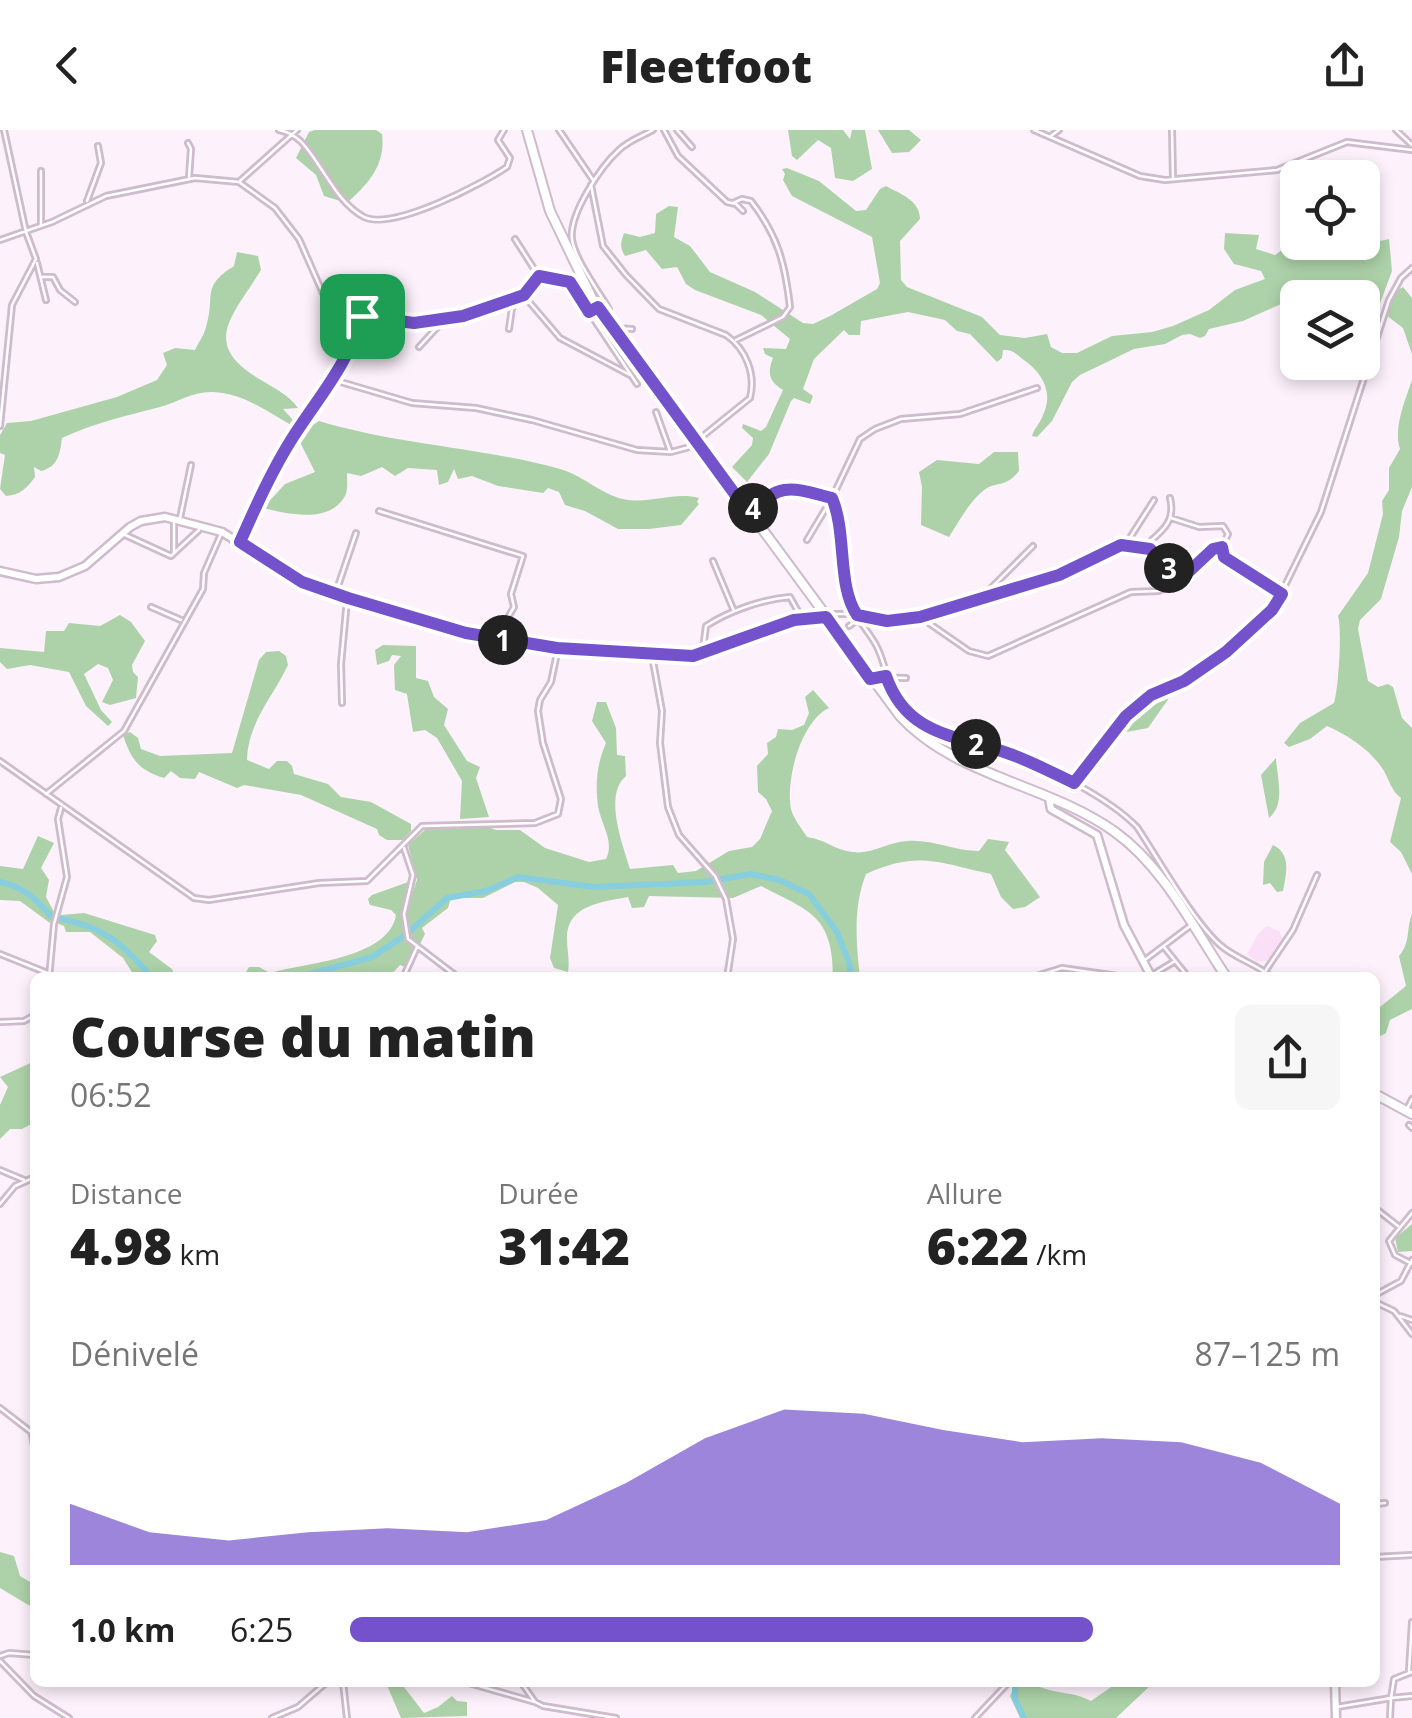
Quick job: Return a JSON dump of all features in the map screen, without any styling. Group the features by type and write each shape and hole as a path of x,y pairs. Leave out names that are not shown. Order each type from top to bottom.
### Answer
{"main road":[{"path":"527,130 550,211 601,311 826,617 844,630 870,679 912,729 931,744 1104,825 1136,850 1223,972"},
{"path":"1380,1097 1409,1112"}],"street":[{"path":"4,130 26,232 46,300"},
{"path":"278,130 295,132 346,203 361,215 379,220 430,208 492,178 510,164 498,140 504,130"},
{"path":"334,380 387,398 476,408 555,426 617,446 670,452 698,443 750,398 750,371 735,341 659,309 603,246 592,183 559,130"},
{"path":"637,130 638,138"},
{"path":"584,275 571,238 592,183 618,150 653,130"},
{"path":"664,130 678,156 727,202 744,211"},
{"path":"677,130 692,147"},
{"path":"1034,130 1140,176 1174,180 1277,170 1347,142 1412,147"},
{"path":"1050,137 1060,130"},
{"path":"1172,130 1174,180"},
{"path":"1396,130 1412,147"},
{"path":"239,182 295,132"},
{"path":"188,142 190,178"},
{"path":"86,204 101,163 98,146"},
{"path":"41,226 42,171"},
{"path":"0,240 114,193 190,178 239,182 275,208 299,238 328,302 338,310 414,323 446,318 524,295 539,276"},
{"path":"733,203 751,201 772,234 785,261 790,307 783,317 735,341"},
{"path":"515,239 539,276 573,284 637,384"},
{"path":"0,426 12,305 36,259"},
{"path":"1074,783 1126,716 1151,695 1184,681 1226,652 1272,610 1321,512 1389,300 1401,278 1412,268"},
{"path":"41,277 53,278 75,302"},
{"path":"524,295 560,338 630,375"},
{"path":"508,329 513,299"},
{"path":"589,312 601,311"},
{"path":"240,542 264,488 294,436 334,380 362,316"},
{"path":"419,347 446,318"},
{"path":"613,329 632,329"},
{"path":"806,540 832,498 860,439 875,429 902,419 960,414 1037,388"},
{"path":"656,412 670,452"},
{"path":"174,555 177,519 191,465"},
{"path":"748,512 774,491 795,490 832,498"},
{"path":"832,498 838,512 849,599 879,650 894,696 914,720 958,740 1011,754 1074,783 1130,819 1213,939 1232,955 1265,971 1293,930 1316,875"},
{"path":"1144,548 1171,518 1170,498"},
{"path":"1126,545 1154,500"},
{"path":"378,511 523,556 511,594 514,607 496,639"},
{"path":"1171,518 1198,527 1223,526 1228,530 1222,547 1224,557 1282,594"},
{"path":"0,570 36,578 58,577 84,566 141,521 177,519 222,532 288,575 348,598 496,639 652,655 703,654 802,618 835,613 887,621 920,617 1059,575 1116,546 1144,548 1180,580"},
{"path":"122,534 168,556 174,555 204,526"},
{"path":"46,794 124,731 202,589 204,573 222,532"},
{"path":"336,593 356,532"},
{"path":"980,599 1033,546"},
{"path":"920,617 969,651 988,656 1131,592 1151,594 1180,580 1213,549 1222,547"},
{"path":"713,561 735,612"},
{"path":"703,654 706,626 735,612 788,596 802,618"},
{"path":"342,703 341,664 348,598"},
{"path":"151,607 182,620"},
{"path":"844,630 857,616"},
{"path":"0,761 184,893 202,900 320,882 366,880 422,826 535,824 558,814 561,799 543,744 538,710 553,676 557,648"},
{"path":"652,655 662,711 660,744 667,801 679,835 715,876 726,899 733,939 727,972"},
{"path":"870,679 906,678"},
{"path":"1049,798 1051,808 1097,835 1124,924 1149,972"},
{"path":"49,972 54,919 67,877 58,823 62,806"},
{"path":"403,845 413,878 405,908 408,939 451,972"},
{"path":"1144,961 1192,925"},
{"path":"406,972 418,946"},
{"path":"1163,946 1184,972"},
{"path":"0,954 40,972"},
{"path":"1157,972 1175,960"},
{"path":"1049,972 1062,968 1090,972"},
{"path":"0,1022 30,1018"},
{"path":"1409,1112 1412,1100"},
{"path":"0,1170 25,1180"},
{"path":"0,1204 11,1190 30,1178"},
{"path":"1380,1212 1400,1226"},
{"path":"1380,1292 1401,1281 1412,1262 1395,1255 1390,1246 1392,1237 1412,1213"},
{"path":"1380,1305 1412,1320"},
{"path":"1399,1315 1412,1334"},
{"path":"0,1408 30,1432"},
{"path":"1380,1504 1385,1503"},
{"path":"1380,1557 1412,1555"},
{"path":"1390,1718 1394,1679 1410,1673 1412,1622"},
{"path":"30,1655 10,1653 0,1658 34,1696 69,1718"},
{"path":"272,1718 298,1706 321,1687"},
{"path":"343,1687 347,1718"},
{"path":"482,1687 571,1711 616,1718"},
{"path":"525,1687 536,1702"},
{"path":"975,1718 1005,1687"},
{"path":"1335,1687 1336,1718"},
{"path":"1336,1707 1412,1696"},
{"path":"566,1716 571,1711"}],"shaded area":[{"path":"1267,926 1279,931 1285,943 1273,960 1257,962 1247,954"}],"green space":[{"path":"376,130 382,134 378,164 347,203 324,196 316,175 296,158 309,132"},
{"path":"788,130 843,130 850,139 852,130 865,130 872,169 853,181 835,178 831,148 818,140 797,160 792,156"},
{"path":"878,130 909,130 921,140 909,152 892,153"},
{"path":"782,169 819,181 856,211 866,210 886,186 908,198 917,207 920,219 900,241 901,280 907,287 982,317 1000,335 1025,338 1047,334 1051,347 1062,353 1077,353 1112,336 1173,326 1209,310 1235,290 1265,279 1261,271 1234,264 1224,249 1225,233 1259,235 1256,249 1275,255 1280,251 1280,260 1380,260 1380,241 1389,239 1392,271 1380,303 1380,280 1280,280 1280,304 1243,321 1209,329 1200,338 1182,335 1165,344 1134,349 1080,375 1072,382 1052,421 1037,437 1032,436 1046,407 1047,391 1036,371 1015,353 1003,350 997,362 970,334 957,331 945,320 908,312 861,321 860,335 849,335 844,330 814,359 803,389 813,396 810,404 794,398 791,401 769,454 747,482 732,467 752,445 753,438 742,428 743,424 761,431 766,427 783,390 772,380 773,358 763,348 786,349 790,339 761,315 695,290 686,284 677,267 662,269 646,250 625,256 621,242 624,233 640,237 655,233 656,214 669,206 678,207 674,237 690,246 710,272 755,292 803,323 813,324 877,289 880,283 872,237 792,196"},
{"path":"237,252 258,256 261,270 232,316 226,342 242,367 298,408 283,409 293,420 293,426 235,396 199,393 62,438 55,463 41,471 34,467 35,477 29,484 6,496 0,489 5,455 0,453 0,435 7,423 31,421 117,397 157,380 167,365 163,353 175,348 195,350 206,327 213,286 234,266"},
{"path":"1403,287 1412,298 1412,354 1403,328 1382,312 1387,296"},
{"path":"1412,380 1412,487 1402,511 1399,537 1381,599 1360,620 1358,629 1368,681 1378,687 1393,687 1402,718 1412,728 1412,874 1401,852 1390,842 1401,798 1373,757 1327,726 1310,739 1289,747 1284,743 1300,723 1334,703 1338,616 1368,573 1383,514 1382,501 1389,490 1389,468 1400,449 1399,423"},
{"path":"319,421 560,469 623,499 690,496 699,498 699,504 681,525 618,529 565,505 559,492 548,488 543,493 498,486 472,476 458,479 454,469 448,482 439,485 437,470 408,468 395,476 382,467 361,476 347,473 345,496 329,511 308,515 263,508 285,484 315,472 299,440 301,433"},
{"path":"994,452 1018,452 1019,471 979,495 949,537 921,525 919,472 937,460 979,464"},
{"path":"120,615 131,622 145,641 132,665 138,677 136,698 110,705 102,702 113,680 108,668 98,664 84,674 101,710 112,722 108,726 86,706 69,672 30,665 7,669 0,662 0,648 44,652 46,631 64,631 69,623 100,626"},
{"path":"383,645 416,646 416,678 428,681 434,697 448,709 444,725 467,761 480,767 476,778 489,817 460,819 462,781 437,738 425,730 413,732 407,694 395,690 394,665 401,656 392,655 389,661 377,665 375,650"},
{"path":"279,651 286,656 288,665 256,722 247,760 269,769 277,761 287,761 294,774 328,784 341,797 371,802 411,824 411,831 403,840 387,840 377,829 301,795 244,785 237,788 199,772 195,779 180,778 171,771 164,778 142,767 133,757 123,735 130,732 138,738 141,749 160,756 232,753 259,660 266,652"},
{"path":"1173,686 1176,688 1148,728 1121,733 1135,711"},
{"path":"813,690 829,708 811,725 793,767 792,812 807,837 859,852 907,841 979,851 988,839 1009,842 1005,850 1040,897 1025,907 1013,909 1001,897 991,874 929,861 900,862 866,874 857,912 860,972 833,972 829,940 815,918 761,886 733,898 649,896 644,907 632,908 628,897 587,907 572,919 568,928 568,972 554,968 550,958 558,905 524,882 515,882 483,898 451,898 448,908 422,928 425,934 420,944 409,939 406,912 417,880 408,845 427,828 482,825 496,830 520,830 545,848 589,862 606,859 608,839 597,790 606,743 592,721 597,702 606,702 616,728 617,755 625,756 626,776 619,784 615,807 630,869 673,865 678,873 696,871 729,851 752,847 760,839 772,811 758,792 757,766 768,754 767,743 776,737 778,729 792,730 804,725 809,713 805,697"},
{"path":"1276,758 1279,798 1269,818 1261,775"},
{"path":"38,836 54,843 41,868 49,880 46,897 54,912 50,923 20,901 0,900 0,866 23,869"},
{"path":"1273,845 1283,854 1286,865 1283,891 1277,892 1270,883 1263,885 1264,862"},
{"path":"411,881 404,925 414,950 405,967 400,965 394,972 275,972 343,957 378,941 390,930 396,915 370,905 368,899"},
{"path":"84,913 155,935 157,941 149,952 173,972 132,972 123,958 90,932 66,932 64,926 56,923 61,915"},
{"path":"1412,914 1412,1009 1390,1020 1386,1033 1380,1036 1380,1007 1406,986 1399,956"},
{"path":"249,967 268,972 246,972"},
{"path":"30,1063 30,1125 10,1129 0,1139 0,1105 8,1087 0,1077"},
{"path":"1412,1224 1412,1251 1398,1252 1395,1238"},
{"path":"0,1552 14,1556 20,1576 30,1582 30,1606 0,1588"},
{"path":"388,1687 404,1687 424,1713 452,1696 467,1702 467,1716 401,1718"},
{"path":"1014,1687 1039,1687 1091,1701 1111,1687 1149,1687 1116,1718 1020,1718 1010,1696"}],"waterway":[{"path":"410,931 447,898 486,891 518,877 594,887 705,882 751,874 779,880 809,894 837,932 850,972"},
{"path":"0,882 29,895 52,917"},
{"path":"57,918 99,931 147,972"},
{"path":"318,972 372,957 404,936"},
{"path":"1015,1687 1015,1699 1024,1718"}],"route":[{"path":"539,276 573,284 589,312 598,307 748,512 774,491 795,490 832,498 838,512 849,599 857,615 887,621 920,617 1059,575 1121,545 1150,549 1180,580 1213,549 1222,547 1224,557 1282,594 1272,610 1226,652 1184,681 1151,695 1126,716 1074,783 1011,754 958,740 914,720 894,696 886,676 870,679 826,617 794,620 707,652 679,656 557,648 496,639 348,598 288,575 240,542 264,488 294,436 336,378 362,316 414,323 463,316 520,297 539,276"}]}
